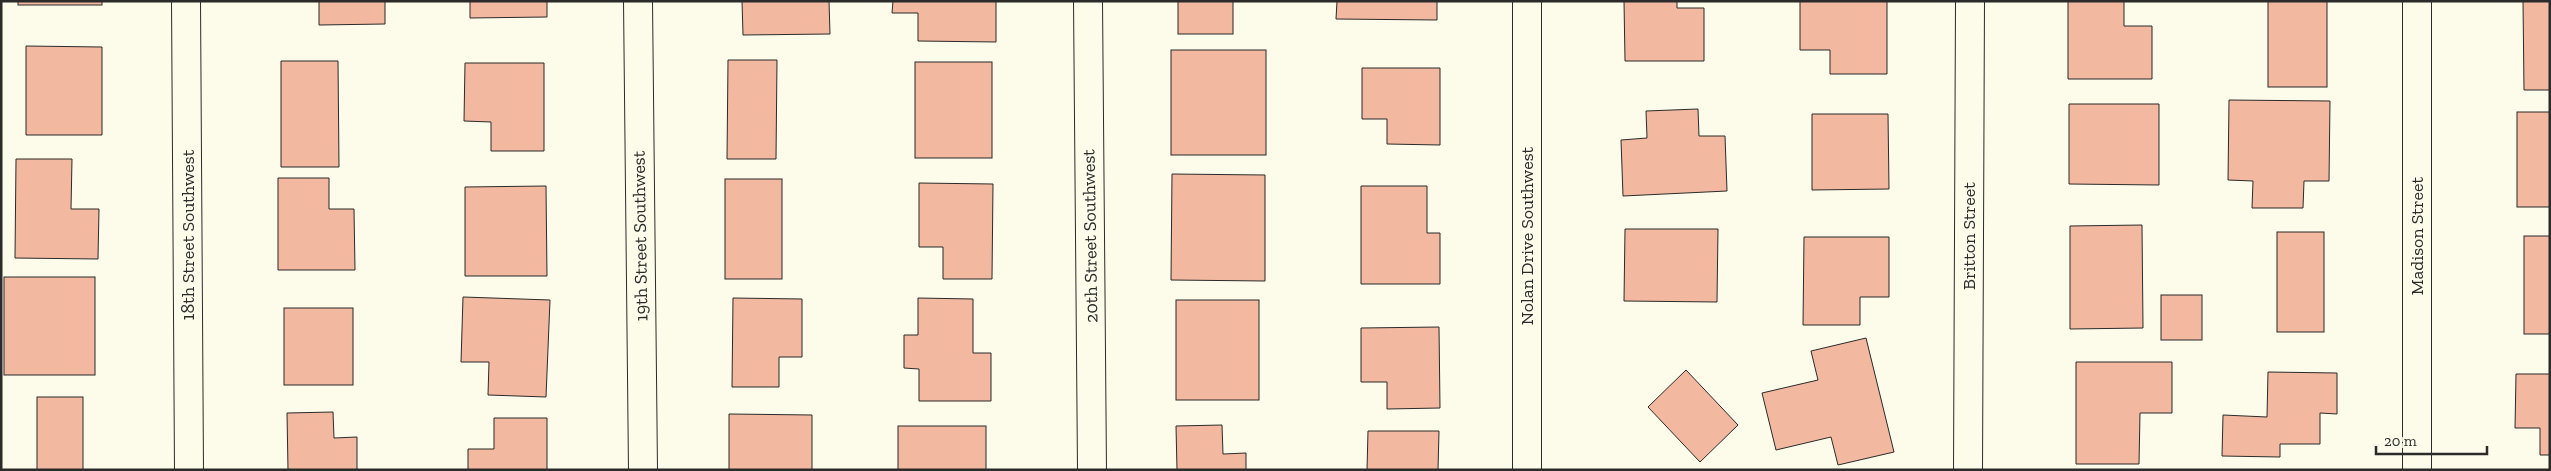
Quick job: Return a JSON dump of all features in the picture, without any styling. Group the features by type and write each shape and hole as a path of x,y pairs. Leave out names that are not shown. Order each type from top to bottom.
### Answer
{"street":[{"name":"18th Street Southwest","path":"186,1 189,470"},
{"name":"19th Street Southwest","path":"638,1 643,470"},
{"name":"20th Street Southwest","path":"1088,1 1092,470"},
{"name":"Nolan Drive Southwest","path":"1527,1 1527,470"},
{"name":"Britton Street","path":"1968,470 1970,1"},
{"name":"Madison Street","path":"2417,1 2417,470"}],"building":[{"path":"18,1 102,1 102,5 18,5"},
{"path":"319,1 385,1 385,24 319,25"},
{"path":"470,1 547,1 547,17 470,18"},
{"path":"742,1 829,1 830,34 743,35"},
{"path":"893,1 996,1 996,42 918,41 918,13 892,13"},
{"path":"1178,1 1233,1 1233,34 1178,34"},
{"path":"1337,1 1437,1 1437,20 1336,19"},
{"path":"1624,1 1677,1 1677,8 1704,8 1704,61 1625,61"},
{"path":"1800,1 1887,1 1887,74 1830,74 1830,50 1800,50"},
{"path":"2068,1 2124,1 2124,26 2152,26 2152,79 2068,79"},
{"path":"2268,1 2327,1 2327,87 2268,87"},
{"path":"2523,1 2550,1 2550,90 2524,90"},
{"path":"26,46 102,47 102,135 26,135"},
{"path":"1171,50 1266,50 1266,155 1171,155"},
{"path":"728,60 777,60 776,159 727,159"},
{"path":"281,61 338,61 339,167 281,167"},
{"path":"915,62 992,62 992,158 915,158"},
{"path":"465,63 544,63 544,151 491,151 491,122 464,121"},
{"path":"1362,68 1440,68 1440,145 1387,144 1387,119 1362,119"},
{"path":"2229,100 2330,101 2329,181 2304,181 2303,208 2252,208 2253,181 2228,180"},
{"path":"2069,104 2159,104 2159,185 2069,184"},
{"path":"1698,109 1699,136 1725,136 1727,191 1623,196 1621,140 1647,138 1646,111"},
{"path":"2517,112 2550,112 2550,207 2517,207"},
{"path":"1812,114 1888,114 1889,189 1812,190"},
{"path":"16,159 72,159 71,209 99,209 98,259 15,258"},
{"path":"1172,174 1265,175 1265,281 1171,280"},
{"path":"278,178 329,178 329,209 354,209 355,270 278,270"},
{"path":"725,179 782,179 782,279 725,279"},
{"path":"919,183 993,184 992,279 943,279 943,247 919,247"},
{"path":"546,186 547,276 465,276 465,187"},
{"path":"1361,186 1427,186 1427,233 1440,233 1440,284 1361,284"},
{"path":"2142,225 2143,328 2070,329 2070,226"},
{"path":"1625,229 1718,229 1717,302 1624,301"},
{"path":"2277,232 2324,232 2324,332 2277,332"},
{"path":"2524,236 2550,236 2550,334 2524,334"},
{"path":"1804,237 1889,237 1889,297 1860,297 1860,325 1803,325"},
{"path":"4,277 95,277 95,375 4,375"},
{"path":"2161,295 2202,295 2202,340 2161,340"},
{"path":"463,297 550,300 546,397 488,395 489,362 461,362"},
{"path":"733,298 802,299 802,357 779,357 779,387 732,387"},
{"path":"918,298 973,299 973,353 991,353 991,401 919,401 919,369 904,368 904,335 918,335"},
{"path":"1176,300 1259,300 1259,400 1176,400"},
{"path":"284,308 353,308 353,385 284,385"},
{"path":"1439,327 1440,408 1387,409 1387,382 1361,382 1361,328"},
{"path":"1866,338 1894,452 1838,465 1831,437 1776,450 1762,393 1818,380 1811,351"},
{"path":"2076,362 2172,362 2172,413 2140,413 2139,464 2076,464"},
{"path":"1686,370 1738,425 1700,462 1648,407"},
{"path":"2268,372 2337,373 2337,414 2320,413 2320,444 2280,444 2280,457 2222,456 2223,415 2267,417"},
{"path":"2516,374 2550,374 2550,455 2540,455 2540,428 2515,428"},
{"path":"37,397 83,397 83,470 37,470"},
{"path":"333,412 334,438 357,437 357,470 288,470 287,413"},
{"path":"729,414 812,415 812,470 729,470"},
{"path":"494,418 547,418 547,470 468,470 468,449 494,449"},
{"path":"1222,425 1223,454 1246,453 1246,470 1177,470 1176,426"},
{"path":"898,426 986,426 986,470 898,470"},
{"path":"1368,431 1439,431 1438,470 1367,470"}]}
